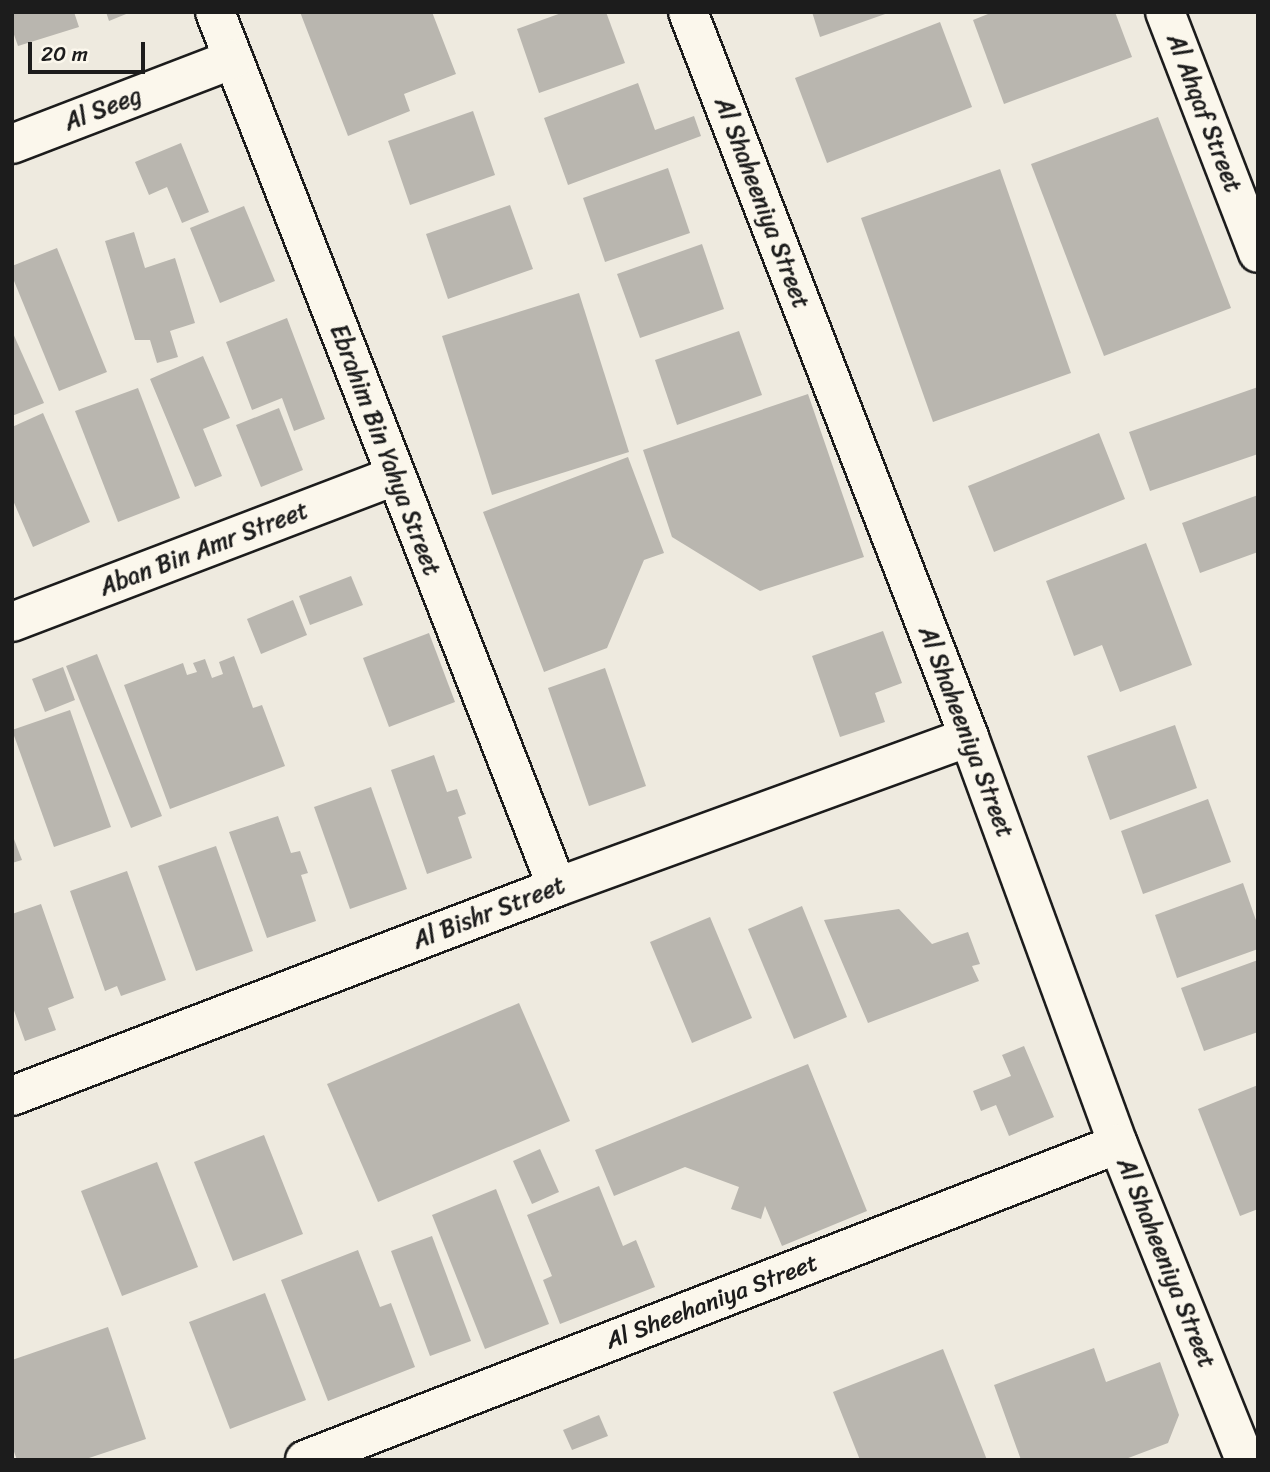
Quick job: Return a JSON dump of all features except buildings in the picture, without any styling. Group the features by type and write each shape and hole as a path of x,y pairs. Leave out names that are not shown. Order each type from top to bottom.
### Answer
{"street":[{"name":"Ebrahim Bin Yahya Street","path":"215,12 557,887"},
{"name":"Al Shaheeniya Street","path":"688,12 969,737 1118,1144 1241,1453"},
{"name":"Al Ahqaf Street","path":"1165,12 1258,253"},
{"name":"Al Seeg","path":"12,144 233,59"},
{"name":"Aban Bin Amr Street","path":"12,622 395,476"},
{"name":"Al Bishr Street","path":"12,1096 557,887 969,737"},
{"name":"Al Sheehaniya Street","path":"305,1460 1118,1144"}]}
